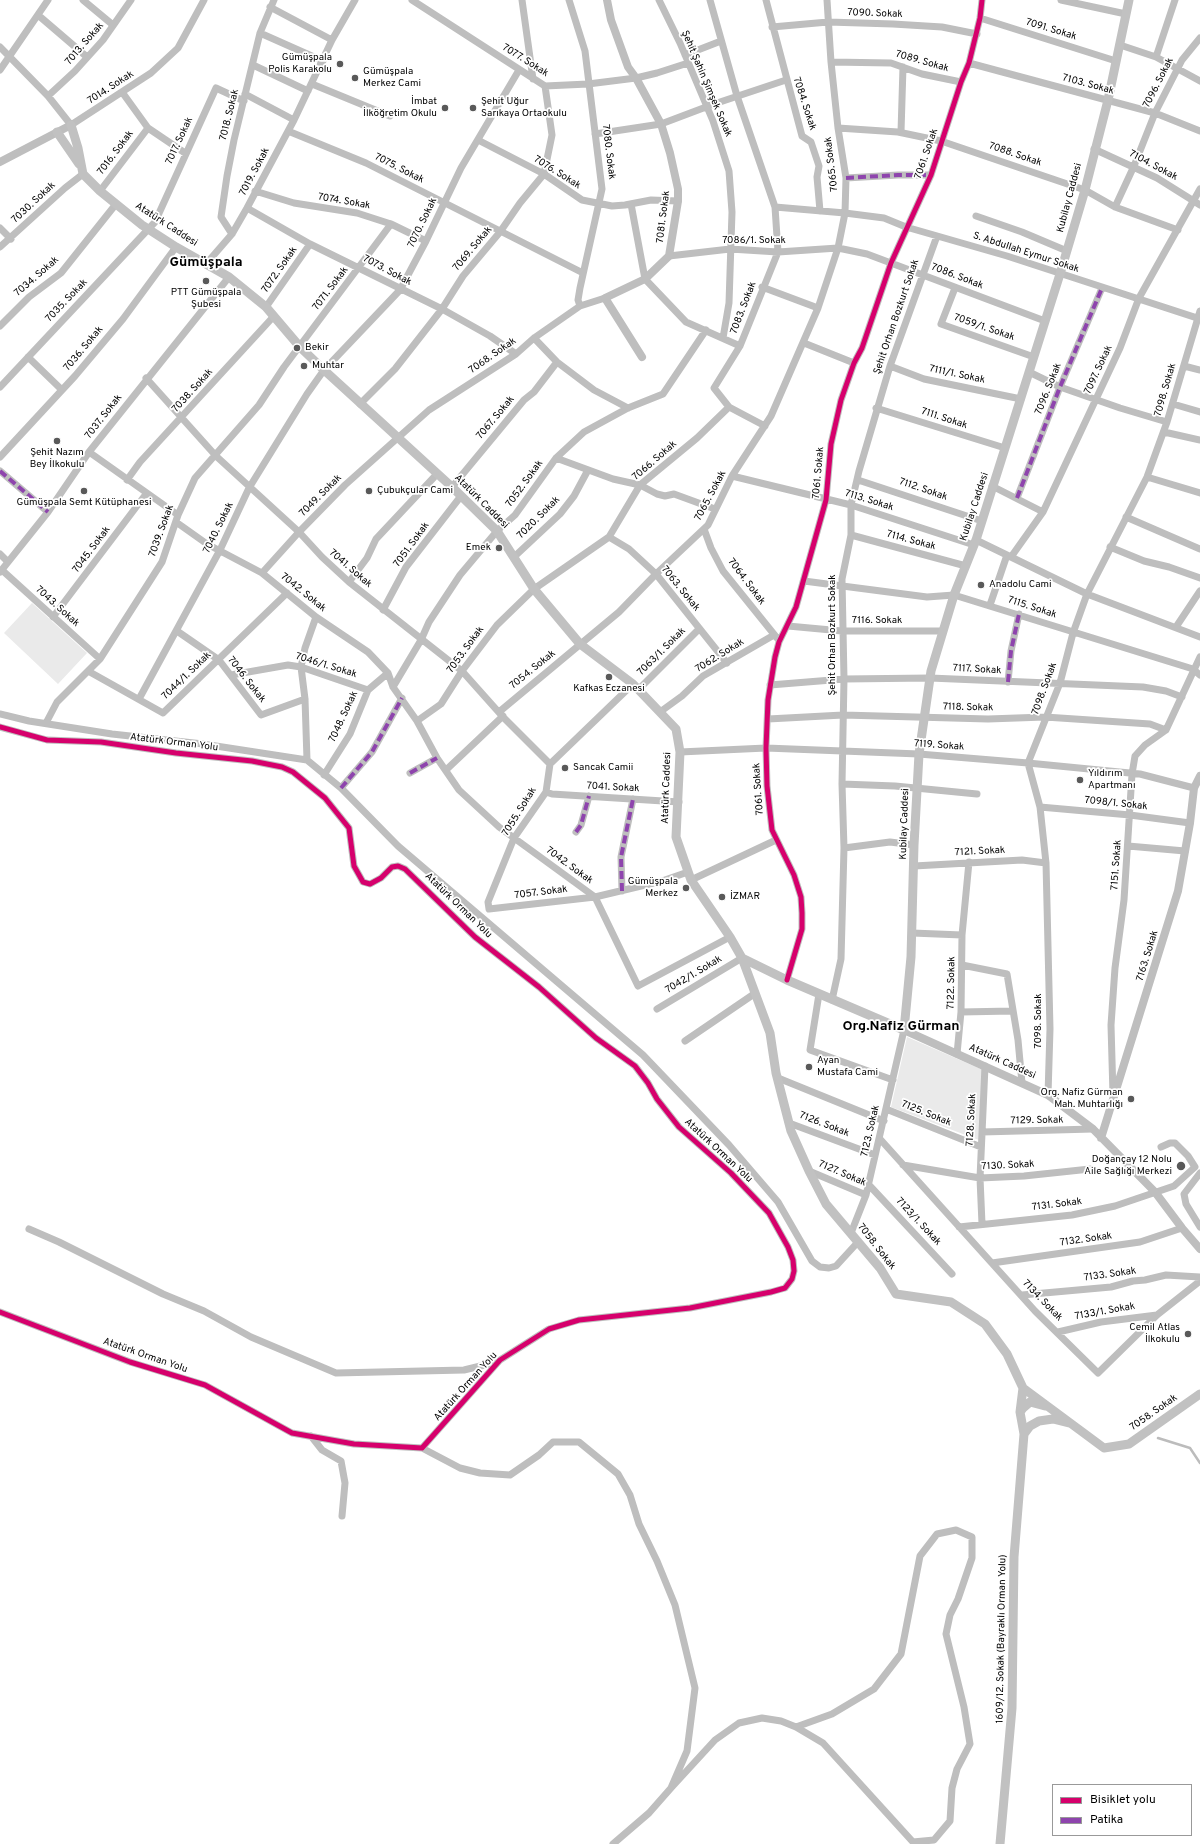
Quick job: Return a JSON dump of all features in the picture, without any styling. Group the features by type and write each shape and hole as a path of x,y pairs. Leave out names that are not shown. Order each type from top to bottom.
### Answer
{"main road":[{"name":"Kubilay Caddesi","path":"904,1030 912,958 914,845 919,754 930,678 954,595 975,543 1021,399 1085,190 1094,149 1108,100 1130,0"},
{"path":"71,124 78,148 82,171"},
{"name":"Atatürk Caddesi","path":"57,132 82,171 100,191 147,228 176,247 229,277 266,307 300,347 497,530 534,590 580,644 636,686 676,730 680,752 679,802 676,837 689,876 730,937 742,958 787,980 904,1030"},
{"name":"7058. Sokak","path":"742,958 754,994 770,1033 778,1078 791,1131 809,1171 826,1204 880,1268 896,1294 951,1302 985,1324 1007,1354 1024,1388 1104,1448 1129,1444 1200,1394"},
{"name":"1609/12. Sokak (Bayraklı Orman Yolu)","path":"1000,1844 1012,1708 1014,1557 1024,1434 1020,1412 1024,1388"},
{"path":"1020,1412 1030,1402 1054,1409"},
{"path":"1024,1434 1030,1426 1046,1419 1053,1419 1074,1425"}],"street":[{"path":"0,70 48,0"},
{"path":"83,0 113,26"},
{"name":"7013. Sokak","path":"48,96 87,57 132,0"},
{"name":"7014. Sokak","path":"0,162 71,124 151,73 178,48 204,0"},
{"name":"7019. Sokak","path":"206,264 232,234 247,208 294,120 323,62 332,40 355,0"},
{"name":"7077. Sokak","path":"412,0 545,86 588,84 636,78 657,74 688,63"},
{"path":"522,0 533,79"},
{"name":"7080. Sokak","path":"569,0 585,50 602,190 579,294 580,306"},
{"name":"7081. Sokak","path":"605,298 645,279 669,256 678,202 677,182 661,124 636,78 628,67 611,20 607,0"},
{"name":"Şehit Şahin Şimşek Sokak","path":"659,0 707,106 729,171 732,212 729,303 723,338"},
{"name":"7083. Sokak","path":"710,0 720,42 775,207 778,252 762,287 740,346 714,388 729,407"},
{"name":"7084. Sokak","path":"766,0 802,136 811,142 819,166 817,177 820,211"},
{"name":"7065. Sokak","path":"580,644 619,612 656,574 708,525 732,476 765,426 804,343 818,308 838,248 845,213 846,178 830,62 827,0"},
{"name":"7061. Sokak","path":"787,980 802,929 801,897 794,875 772,830 767,786 766,748 770,685 779,642 796,607 826,500 831,444 841,400 854,363 862,348 891,263 906,227 931,175 961,82 969,63 977,34 982,0"},
{"path":"1060,0 1126,14"},
{"path":"1156,57 1175,0"},
{"path":"272,4 332,40"},
{"name":"7018. Sokak","path":"232,234 222,221 221,214 234,140 244,98 260,33 272,4"},
{"path":"38,15 87,57"},
{"name":"7091. Sokak","path":"980,18 1116,61"},
{"name":"7090. Sokak","path":"772,27 828,22 893,24 942,27 977,34"},
{"path":"260,33 323,62"},
{"name":"7096. Sokak","path":"1115,207 1134,166 1155,113 1182,60 1200,38"},
{"path":"685,55 720,42"},
{"path":"1120,45 1156,57 1177,70 1200,81"},
{"path":"0,47 48,96 71,124"},
{"name":"7089. Sokak","path":"830,62 891,63 922,74 961,82"},
{"name":"7103. Sokak","path":"969,63 1155,113 1200,131"},
{"path":"253,65 308,91"},
{"path":"901,132 903,67"},
{"name":"7070. Sokak","path":"324,370 400,290 426,241 461,168 519,70"},
{"path":"595,134 661,124 707,106 786,80"},
{"path":"312,84 390,116"},
{"name":"7069. Sokak","path":"360,404 395,369 442,309 463,276 500,232 520,203 544,174 552,135 545,86"},
{"name":"7017. Sokak","path":"147,228 154,222 216,88 244,98"},
{"path":"122,92 148,128 186,153"},
{"path":"244,98 294,120"},
{"name":"7016. Sokak","path":"100,191 148,128"},
{"name":"7088. Sokak","path":"838,128 901,132 941,141 1085,190 1115,207 1178,230"},
{"name":"7075. Sokak","path":"288,131 366,164 583,273"},
{"name":"7076. Sokak","path":"478,140 544,174 582,200 612,206 651,200 678,202"},
{"name":"7104. Sokak","path":"1094,149 1134,166 1157,178 1197,203"},
{"name":"7030. Sokak","path":"0,247 11,239 82,171"},
{"path":"846,178 931,175"},
{"name":"7097. Sokak","path":"990,605 1009,556 1043,512 1120,348 1139,298 1178,230 1197,203 1200,189"},
{"name":"7074. Sokak","path":"255,191 294,203 357,213 391,224 426,241"},
{"name":"7034. Sokak","path":"0,326 28,297 61,273 116,204"},
{"path":"631,204 645,279 686,322 740,346"},
{"path":"775,207 845,213"},
{"name":"7073. Sokak","path":"247,208 310,244 400,290 442,309 490,336 516,354"},
{"name":"S. Abdullah Eymur Sokak","path":"845,213 884,218 906,227 1102,288 1199,316"},
{"path":"976,216 1022,232 1067,251"},
{"name":"7071. Sokak","path":"300,347 391,224"},
{"path":"0,228 11,239"},
{"name":"7035. Sokak","path":"0,387 99,282 147,228"},
{"name":"Şehit Orhan Bozkurt Sokak","path":"832,1000 841,959 844,848 842,784 844,680 842,578 851,535 851,505 876,408 922,274 937,236"},
{"name":"7072. Sokak","path":"266,307 310,244"},
{"name":"7036. Sokak","path":"0,458 62,390 123,319 176,247"},
{"name":"7086/1. Sokak","path":"669,256 730,249 778,252 838,248"},
{"name":"7086. Sokak","path":"838,248 866,254 1045,321"},
{"name":"7037. Sokak","path":"1,571 48,512 89,452 146,378 229,277"},
{"path":"762,287 818,308"},
{"name":"7059/1. Sokak","path":"955,288 941,324 1034,356"},
{"name":"7096. Sokak","path":"1017,498 1060,386 1102,288"},
{"path":"605,298 642,357"},
{"name":"7068. Sokak","path":"398,439 430,410 516,354 534,338 580,306 605,298"},
{"name":"7038. Sokak","path":"127,480 140,462 274,316"},
{"name":"7098. Sokak","path":"1048,1095 1050,1029 1046,863 1040,807 1028,763 1045,717 1060,683 1073,632 1087,594 1147,477 1164,432 1199,316"},
{"name":"7052. Sokak","path":"393,687 422,640 429,622 460,575 497,530 515,515 556,458 584,432 628,408 663,394 706,330"},
{"path":"534,338 556,362 594,390 628,408"},
{"path":"804,343 854,363"},
{"name":"7039. Sokak","path":"46,723 57,702 100,659 162,562 177,519 195,478 259,406 300,347"},
{"path":"28,357 62,390"},
{"name":"7067. Sokak","path":"452,487 524,400 534,392 556,362"},
{"name":"7111/1. Sokak","path":"890,366 924,379 1021,399"},
{"path":"1184,366 1200,370"},
{"name":"7040. Sokak","path":"139,699 220,550 249,488 307,394 324,370"},
{"path":"1029,372 1060,386 1120,408 1167,422"},
{"name":"7041. Sokak","path":"146,378 216,456 249,488 299,532 348,582 462,671 501,714 550,764"},
{"path":"1173,404 1200,412"},
{"path":"729,407 765,426"},
{"name":"7066. Sokak","path":"534,590 609,537 640,485 697,438 729,407"},
{"name":"7111. Sokak","path":"876,408 1005,448"},
{"path":"1164,432 1200,440"},
{"name":"7049. Sokak","path":"262,573 299,532 345,485 398,439"},
{"name":"7042. Sokak","path":"89,452 220,550 262,573 316,617 368,652 388,673 393,687 402,698 437,758 459,790 499,827 595,897 638,986 730,937"},
{"path":"556,458 588,470 640,485 657,494 665,496 674,494 715,509"},
{"name":"7020. Sokak","path":"514,557 560,514 574,496 588,470"},
{"path":"0,471 48,512"},
{"path":"348,582 367,558 376,539 437,474"},
{"name":"7113. Sokak","path":"732,476 851,505 975,543 1009,556 1087,594 1200,637"},
{"path":"1147,477 1200,493"},
{"name":"7112. Sokak","path":"858,480 982,521"},
{"path":"992,486 1043,512"},
{"name":"7045. Sokak","path":"53,617 146,494"},
{"name":"7051. Sokak","path":"383,610 406,567 461,496"},
{"path":"1126,517 1200,548"},
{"name":"7064. Sokak","path":"704,529 711,548 723,571 779,642"},
{"name":"7114. Sokak","path":"851,535 966,566"},
{"name":"7063. Sokak","path":"609,537 629,550 656,574 727,663"},
{"path":"1110,547 1144,561 1177,569 1200,578"},
{"path":"0,554 8,562"},
{"name":"7043. Sokak","path":"1,571 100,659"},
{"name":"7115. Sokak","path":"804,581 927,597 954,595 1193,669 1200,675"},
{"name":"7053. Sokak","path":"417,722 441,704 462,671 497,625 534,590"},
{"path":"1176,627 1200,591"},
{"name":"7044/1. Sokak","path":"88,671 163,713 287,593"},
{"path":"1008,682 1011,651 1019,614"},
{"path":"307,760 301,667 305,648 316,617"},
{"name":"7116. Sokak","path":"788,626 842,631 943,631"},
{"name":"7063/1. Sokak","path":"636,686 699,629"},
{"name":"7046. Sokak","path":"177,631 219,660 261,715 304,699"},
{"name":"7062. Sokak","path":"660,712 682,696 703,676 774,635"},
{"name":"7054. Sokak","path":"446,770 501,714 580,644"},
{"name":"7151. Sokak","path":"1113,1095 1111,1018 1115,968 1124,900 1132,774 1135,756 1145,745 1166,730 1182,697 1193,669 1200,657"},
{"name":"7046/1. Sokak","path":"231,675 288,665 301,667 368,690"},
{"name":"7048. Sokak","path":"324,774 350,734 368,690 388,673"},
{"name":"7117. Sokak","path":"770,685 844,680 930,678 1143,687 1166,690 1182,697"},
{"path":"550,764 636,686"},
{"path":"341,788 372,752 402,698"},
{"path":"0,714 29,721 112,734 252,750 307,760 341,788 398,846 643,1055 729,1145 778,1202 812,1261 820,1266 829,1268 836,1266 858,1242"},
{"name":"7118. Sokak","path":"768,719 843,715 924,716 988,719 1045,717 1150,724 1166,730"},
{"name":"Atatürk Orman Yolu","path":"0,727 47,740 101,742 176,753 252,761 282,767 293,772 325,798 349,828 354,866 363,882 370,884 381,878 392,867 398,866 405,869 475,937 539,987 596,1038 634,1066 679,1127 730,1173 769,1213 793,1260 794,1271 792,1279 785,1288 690,1308 579,1320 549,1329 498,1362 422,1448 354,1444 292,1433 205,1386 130,1362 43,1327 0,1312"},
{"name":"7119. Sokak","path":"680,752 766,748 919,754 1028,763 1132,774 1194,788"},
{"path":"410,773 437,758"},
{"name":"7055. Sokak","path":"484,918 489,909 488,902 514,838 546,792 550,764"},
{"name":"7163. Sokak","path":"1101,1138 1113,1095 1178,891 1190,823 1194,788 1200,776"},
{"path":"842,784 977,794"},
{"name":"7041. Sokak","path":"546,792 552,794 679,802"},
{"path":"576,832 581,825 589,796"},
{"path":"622,891 621,857 633,799"},
{"name":"7098/1. Sokak","path":"1040,807 1130,814 1190,823"},
{"path":"689,876 776,840"},
{"path":"844,848 890,842 914,845"},
{"path":"1128,846 1185,851"},
{"name":"7121. Sokak","path":"914,866 1022,860 1046,863"},
{"name":"7122. Sokak","path":"957,1054 961,1012 962,935 969,862"},
{"name":"7057. Sokak","path":"489,909 595,897 689,876"},
{"path":"912,932 962,935"},
{"name":"7042/1. Sokak","path":"657,1009 742,958"},
{"path":"962,965 1007,974 1018,1040 1022,1083"},
{"path":"685,1041 754,994"},
{"path":"819,994 810,1050 893,1080"},
{"path":"961,1012 1012,1011"},
{"name":"Atatürk Caddesi","path":"904,1030 1048,1095 1093,1129 1155,1192 1200,1249"},
{"name":"7123. Sokak","path":"851,1233 869,1184 904,1030"},
{"name":"7128. Sokak","path":"982,1224 980,1146 985,1066"},
{"path":"778,1078 884,1121"},
{"name":"7125. Sokak","path":"886,1109 980,1146"},
{"name":"7126. Sokak","path":"789,1123 875,1155"},
{"name":"7129. Sokak","path":"982,1132 1093,1129"},
{"name":"7134. Sokak","path":"880,1139 1035,1311 1098,1373 1157,1315 1200,1281"},
{"name":"7131. Sokak","path":"959,1227 1072,1214 1115,1206 1174,1186 1195,1167 1188,1156 1175,1143 1170,1142 1161,1147"},
{"name":"7130. Sokak","path":"903,1165 980,1178 1024,1176 1090,1169"},
{"name":"7127. Sokak","path":"809,1171 866,1195"},
{"path":"1200,1173 1184,1194 1186,1204 1200,1227"},
{"name":"7123/1. Sokak","path":"869,1184 952,1274"},
{"name":"7132. Sokak","path":"992,1263 1140,1242 1182,1228"},
{"path":"29,1229 59,1242 163,1294 204,1311 251,1337 336,1373 464,1370 498,1362"},
{"name":"7133. Sokak","path":"1022,1295 1111,1286 1166,1275 1200,1277"},
{"name":"7133/1. Sokak","path":"1058,1332 1101,1322 1157,1315"},
{"path":"311,1436 322,1450 341,1461 345,1483 342,1516"},
{"path":"422,1448 460,1468 480,1473 510,1475 539,1455 553,1442 579,1442 618,1474 630,1495 638,1524 657,1561 675,1605 695,1688 687,1751 671,1788"},
{"path":"612,1844 649,1813 715,1740 739,1723 762,1718 781,1721 796,1727 823,1743 913,1842 934,1840 950,1821 952,1788 957,1769 970,1744 964,1707 946,1634 950,1615 958,1600 972,1558 972,1537 956,1530 937,1534 920,1556 900,1654 874,1689 832,1714 796,1727"}],"shaded area":[{"path":"32,603 87,653 58,684 4,633"},
{"path":"907,1037 983,1070 979,1140 891,1107"}],"waterway":[{"path":"1158,1438 1190,1448 1200,1463"}],"marked path":[{"path":"846,178 931,175"},
{"path":"1017,498 1060,387 1102,288"},
{"path":"0,471 48,512"},
{"path":"1008,682 1011,651 1019,614"},
{"path":"341,788 372,752 402,698"},
{"path":"410,773 437,758"},
{"path":"576,832 581,825 589,796"},
{"path":"622,891 621,857 633,799"}],"cycle path":[{"path":"787,980 802,929 802,913 801,897 794,875 772,830 767,786 766,748 768,700 775,657 779,642 796,607 826,500 831,444 841,400 854,363 862,348 891,263 931,175 961,82 969,63 980,18 982,0"},
{"path":"0,727 47,740 101,742 176,753 252,761 282,767 293,772 325,798 349,828 354,866 363,882 370,884 381,878 392,867 398,866 405,869 475,937 539,987 596,1038 635,1066 648,1083 657,1099 679,1127 731,1173 769,1213 788,1247 793,1260 794,1271 792,1279 785,1288 771,1292 690,1308 579,1320 549,1329 500,1360 422,1448 354,1444 292,1433 205,1385 130,1362 0,1312"}],"place":[{"name":"Gümüşpala Polis Karakolu","path":"340,64"},
{"name":"Gümüşpala Merkez Cami","path":"355,78"},
{"name":"İmbat İlköğretim Okulu","path":"445,108"},
{"name":"Şehit Uğur Sarıkaya Ortaokulu","path":"473,108"},
{"name":"PTT Gümüşpala Şubesi","path":"206,281"},
{"name":"Bekir","path":"297,348"},
{"name":"Muhtar","path":"304,366"},
{"name":"Şehit Nazım Bey İlkokulu","path":"57,441"},
{"name":"Gümüşpala Semt Kütüphanesi","path":"84,491"},
{"name":"Çubukçular Cami","path":"369,491"},
{"name":"Emek","path":"499,548"},
{"name":"Anadolu Cami","path":"981,585"},
{"name":"Kafkas Eczanesi","path":"609,677"},
{"name":"Sancak Camii","path":"565,768"},
{"name":"Yıldırım Apartmanı","path":"1080,780"},
{"name":"Gümüşpala Merkez","path":"686,888"},
{"name":"İZMAR","path":"722,897"},
{"name":"Ayan Mustafa Cami","path":"809,1067"},
{"name":"Org. Nafiz Gürman Mah. Muhtarlığı","path":"1131,1099"},
{"name":"Doğançay 12 Nolu Aile Sağlığı Merkezi","path":"1181,1166"},
{"name":"Cemil Atlas İlkokulu","path":"1188,1334"}],"district":[{"name":"Gümüşpala","path":"206,263"},
{"name":"Org.Nafiz Gürman","path":"901,1027"}]}
